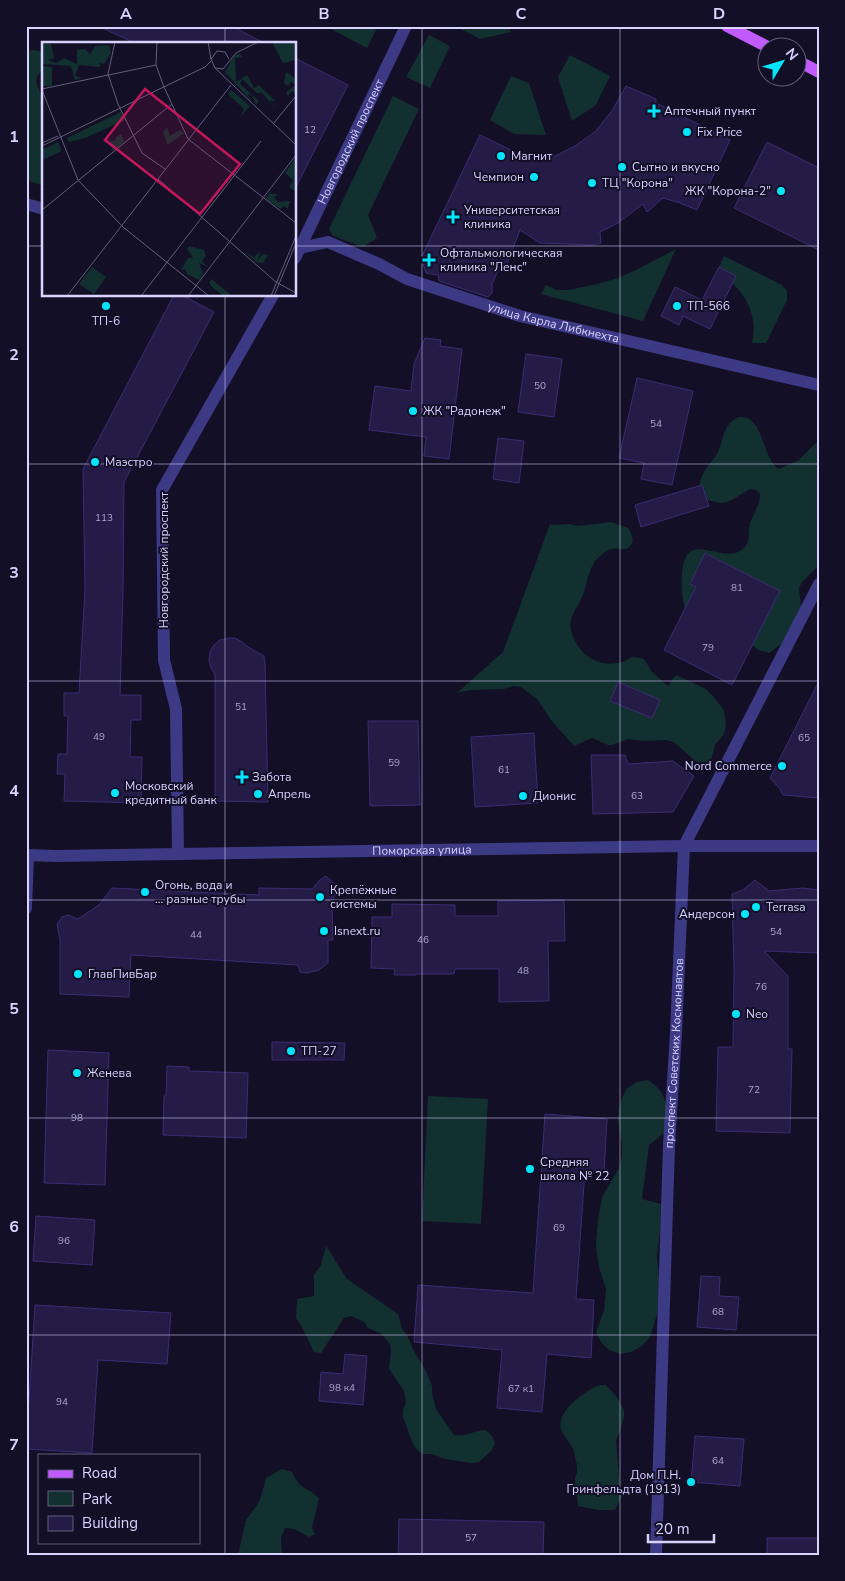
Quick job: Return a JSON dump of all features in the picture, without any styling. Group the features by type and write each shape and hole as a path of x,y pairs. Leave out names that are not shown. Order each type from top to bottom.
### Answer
{"main road":[{"path":"727,26 758,42"}],"street":[{"name":"Новгородский проспект","path":"297,252 406,26"},
{"path":"26,204 42,208"},
{"name":"улица Карла Либкнехта","path":"297,252 328,242 379,264 407,279 520,316 819,385"},
{"name":"Новгородский проспект","path":"178,853 176,709 164,660 162,490 272,296"},
{"name":"проспект Советских Космонавтов","path":"656,1555 669,1145 684,846 819,584"},
{"name":"Поморская улица","path":"27,855 684,846 819,846"},
{"path":"26,908 27,855"}],"green space":[{"path":"325,26 378,26 367,48"},
{"path":"455,26 509,26 511,32 480,39"},
{"path":"429,35 450,46 430,88 406,77"},
{"path":"26,51 42,52 42,70 36,81 42,95 42,185 26,180"},
{"path":"570,55 610,76 596,105 572,121 558,77"},
{"path":"511,76 529,83 546,135 514,134 490,120"},
{"path":"393,96 419,109 368,215 377,238 363,247 333,236 329,229"},
{"path":"676,249 643,321 541,294 546,285 557,290 568,290 615,279"},
{"path":"724,256 782,285 787,291 787,300 766,343 752,343 754,326 751,310 748,303 732,283 736,276 719,267"},
{"path":"739,417 747,418 754,423 773,464 779,469 799,460 819,440 819,565 802,582 799,588 801,607 790,638 769,653 758,650 750,643 685,609 682,596 682,575 685,560 690,552 697,549 735,553 744,548 749,539 749,526 760,498 760,494 756,490 750,489 722,503 700,497 699,492 703,474 718,452 727,427"},
{"path":"611,522 628,528 633,539 628,548 606,551 593,565 583,596 571,620 573,637 579,648 596,661 615,664 633,657 641,658 644,659 652,672 668,686 676,675 706,689 724,710 726,725 724,734 715,745 710,764 706,766 695,761 674,742 666,740 644,741 628,739 608,745 592,738 574,746 551,720 537,699 521,687 513,686 504,689 471,690 457,693 503,652 550,524 578,526"},
{"path":"648,1080 660,1090 666,1102 668,1115 668,1130 649,1145 642,1199 661,1204 657,1257 660,1286 658,1311 650,1337 642,1346 631,1352 620,1354 609,1350 601,1342 596,1332 604,1311 606,1289 597,1254 598,1220 602,1197 619,1168 622,1157 618,1121 622,1098 627,1088 637,1082"},
{"path":"428,1096 488,1099 481,1224 422,1221"},
{"path":"326,1246 347,1279 398,1314 402,1329 426,1371 432,1386 436,1409 454,1435 486,1430 492,1436 495,1444 491,1451 479,1462 472,1463 445,1459 432,1454 423,1454 417,1450 403,1417 406,1403 404,1391 389,1369 390,1344 380,1333 368,1328 364,1322 351,1316 344,1318 321,1353 314,1352 296,1318 297,1299 314,1296 314,1275 321,1265"},
{"path":"600,1385 606,1385 616,1396 624,1410 624,1418 616,1441 622,1496 615,1510 599,1510 578,1506 575,1482 576,1462 573,1449 561,1429 563,1415 567,1408 587,1391"},
{"path":"282,1469 292,1472 301,1485 319,1498 312,1528 315,1534 309,1537 294,1529 285,1528 281,1538 282,1555 238,1555 246,1520 261,1497 266,1478"}],"building":[{"path":"98,26 232,26 262,42 133,42"},
{"path":"296,59 348,85 296,187"},
{"path":"626,86 656,99 656,103 730,140 697,210 663,198 647,212 643,204 618,223 600,232 601,243 592,245 540,243 520,230 507,264 501,264 492,284 492,293 488,297 439,281 438,275 426,273 421,258 480,135 515,152 530,156 555,156 575,146 596,131 613,109"},
{"name":"ЖК \"Корона-2\"","path":"767,142 819,168 819,250 734,208"},
{"path":"719,267 736,276 710,329 683,316 679,325 661,316 675,287 702,300"},
{"path":"173,296 184,296 214,312 124,482 120,695 141,695 141,720 131,720 130,757 142,757 141,803 64,801 65,774 57,774 58,754 67,754 68,716 64,716 64,693 79,693 85,589 83,469"},
{"name":"ЖК \"Радонеж\"","path":"425,338 441,340 440,346 462,349 449,459 424,456 426,437 369,430 375,386 411,391 414,364"},
{"path":"526,354 562,359 554,417 518,412"},
{"path":"637,378 693,391 672,485 641,479 644,463 619,458"},
{"path":"498,438 524,441 519,483 493,479"},
{"path":"702,485 709,506 641,527 635,505"},
{"path":"705,553 780,591 732,685 664,650 696,587 690,584"},
{"path":"235,638 264,656 268,802 215,801 215,674 209,660 210,652 214,645 220,640"},
{"path":"819,681 819,798 783,795 770,778"},
{"path":"618,682 660,700 652,718 610,701"},
{"path":"368,721 418,721 420,805 370,806"},
{"path":"534,733 538,803 475,807 471,737"},
{"path":"591,755 625,755 628,764 673,761 694,776 673,812 593,814"},
{"path":"326,876 336,885 332,907 333,940 328,940 328,963 319,970 307,973 300,972 298,965 131,955 129,997 60,994 60,940 57,924 62,917 68,915 78,919 100,904 112,888 259,895 259,888 312,889"},
{"path":"755,880 769,891 803,888 819,890 819,953 764,951 788,976 788,1049 792,1049 790,1133 716,1131 718,1047 733,1047 734,970 732,894 743,890"},
{"path":"564,900 565,941 548,941 549,1001 499,1002 499,969 455,969 454,974 394,975 395,969 371,968 372,917 392,917 392,904 455,905 455,916 498,916 498,901"},
{"path":"272,1042 345,1043 344,1060 272,1060"},
{"path":"48,1050 109,1053 105,1185 44,1183"},
{"path":"167,1066 189,1067 189,1071 248,1073 246,1138 163,1135"},
{"path":"545,1114 607,1119 604,1172 585,1170 576,1299 594,1300 591,1358 547,1354 542,1412 497,1408 502,1350 414,1342 418,1285 533,1293"},
{"path":"36,1216 95,1220 92,1265 33,1261"},
{"path":"701,1276 720,1277 719,1296 739,1297 736,1330 697,1327"},
{"path":"35,1305 171,1313 167,1364 98,1360 92,1453 26,1449"},
{"path":"345,1354 367,1356 363,1405 319,1401 321,1372 343,1374"},
{"path":"695,1436 744,1439 740,1486 691,1482"},
{"path":"399,1519 544,1522 543,1555 398,1555"},
{"path":"767,1538 819,1538 819,1555 767,1555"}],"place":[{"name":"Аптечный пункт","path":"654,111"},
{"name":"Fix Price","path":"687,132"},
{"name":"Магнит","path":"501,156"},
{"name":"Сытно и вкусно","path":"622,167"},
{"name":"Чемпион","path":"534,177"},
{"name":"ТЦ \"Корона\"","path":"592,183"},
{"name":"ЖК \"Корона-2\"","path":"781,191"},
{"name":"Университетская клиника","path":"453,217"},
{"name":"Офтальмологическая клиника \"Ленс\"","path":"429,260"},
{"name":"ТП-6","path":"106,306"},
{"name":"ТП-566","path":"677,306"},
{"name":"ЖК \"Радонеж\"","path":"413,411"},
{"name":"Маэстро","path":"95,462"},
{"name":"Nord Commerce","path":"782,766"},
{"name":"Забота","path":"242,777"},
{"name":"Московский кредитный банк","path":"115,793"},
{"name":"Апрель","path":"258,794"},
{"name":"Дионис","path":"523,796"},
{"name":"Огонь, вода и ... разные трубы","path":"145,892"},
{"name":"Крепёжные системы","path":"320,897"},
{"name":"Terrasa","path":"756,907"},
{"name":"Андерсон","path":"745,914"},
{"name":"Isnext.ru","path":"324,931"},
{"name":"ГлавПивБар","path":"78,974"},
{"name":"Neo","path":"736,1014"},
{"name":"ТП-27","path":"291,1051"},
{"name":"Женева","path":"77,1073"},
{"name":"Средняя школа № 22","path":"530,1169"},
{"name":"Дом П.Н. Гринфельдта (1913)","path":"691,1482"}]}
